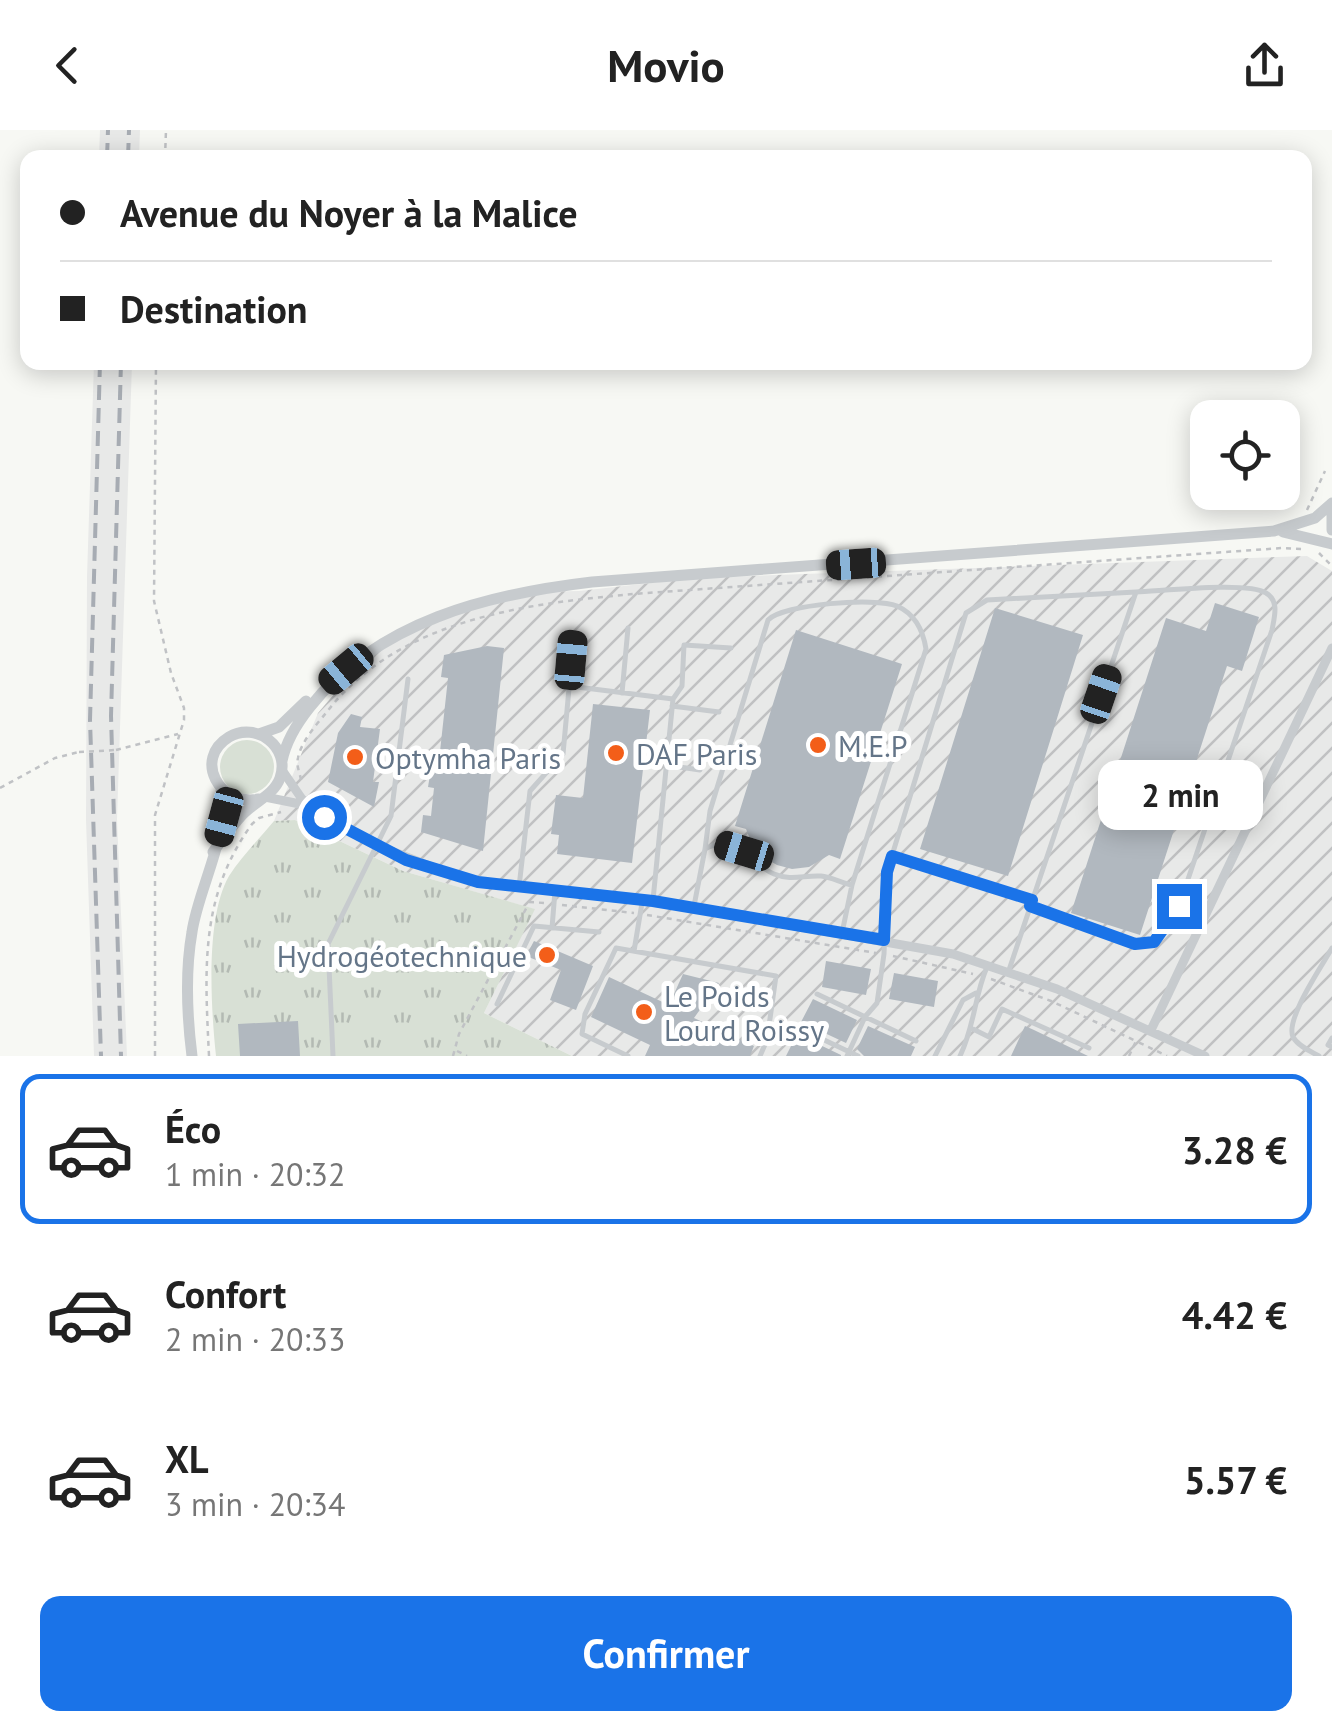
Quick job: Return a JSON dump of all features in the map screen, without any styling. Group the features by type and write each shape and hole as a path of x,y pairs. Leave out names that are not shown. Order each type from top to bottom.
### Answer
{"street":[{"path":"1332,504 1332,530"},
{"path":"1274,531 1315,518 1332,504"},
{"path":"192,1056 191,935 224,817 221,790 213,771 216,751 230,736 240,732 259,734 279,727 316,690 409,629 456,610 532,589 1274,531 1312,536 1332,544"},
{"path":"1151,1030 1332,648"},
{"path":"213,852 244,813 278,783 284,750 304,714 329,683"},
{"path":"259,734 276,746 292,795 406,860 478,882 648,900 884,940 988,964 1151,1030 1204,1056"},
{"path":"221,790 238,800 292,795"}],"lane":[{"path":"848,1054 865,1017 877,1003 884,954 887,872 966,613 987,600 1246,587 1266,593 1274,602 1276,610 1179,906 1163,933 1146,946 892,856"},
{"path":"1009,970 1136,592"},
{"path":"694,908 710,810 768,620 785,609 894,604 917,622 926,649 852,885 842,933"},
{"path":"622,693 628,628"},
{"path":"519,888 530,791 563,754 574,634"},
{"path":"634,951 640,914 648,900 673,702 682,686 684,645 730,648"},
{"path":"334,1056 328,944 391,816 408,678"},
{"path":"569,686 719,712"},
{"path":"666,765 700,770"},
{"path":"705,849 721,844 744,851 764,870 779,876 819,876 852,885"},
{"path":"552,928 555,891"},
{"path":"497,1004 534,926 599,932"},
{"path":"628,1056 582,1034 585,1014 616,948 776,976 768,1040 760,1056"},
{"path":"1319,1056 1298,1044 1292,1035 1292,1020 1332,948"},
{"path":"960,1056 973,1029 976,993 988,964"},
{"path":"935,1056 962,1000 976,993"},
{"path":"817,994 916,1040"},
{"path":"973,1029 989,1037 1002,1009 1088,1048"},
{"path":"801,1029 858,1056"},
{"path":"1332,1038 1328,1045 1332,1047"}],"path":[{"path":"155,1056 155,816 184,708 171,673 154,601 156,370"},
{"path":"209,1056 206,996 214,899 222,875 252,824 268,814 277,814 292,795 302,779 298,758 304,744 336,700 390,656 428,637 500,611 633,594 1282,548 1311,550 1332,566"},
{"path":"0,788 56,758 116,750 180,734"},
{"path":"453,1056 459,1034 534,889"},
{"path":"530,902 640,914 884,954 983,976 1035,994 1167,1056"},
{"path":"1129,1056 1136,1041"},
{"path":"456,1050 466,1056"}],"shaded area":[{"path":"100,130 140,130 139,150 99,150"},
{"path":"94,370 132,370 117,819 127,1056 94,1056 86,820 87,577"},
{"path":"1307,556 1332,571 1332,1056 572,1056 484,1013 534,909 403,871 295,820 274,821 318,713 369,653 428,623 530,592 579,591 695,578"}],"green space":[{"path":"247,740 266,748 274,767 266,786 247,794 228,786 220,767 228,748"},
{"path":"295,820 403,871 535,909 484,1013 572,1056 216,1056 212,964 221,894 234,869 274,821"}],"building":[{"path":"1215,603 1259,617 1242,671 1227,666 1140,935 1071,913 1166,618 1206,631"},
{"path":"995,608 1083,635 1008,876 920,849"},
{"name":"M.E.P","path":"796,630 902,664 840,859 829,855 809,867 792,869 763,857 746,829 735,826"},
{"path":"487,646 504,648 483,851 421,832 423,815 431,816 431,769 438,770 448,678 441,677 444,655"},
{"name":"DAF Paris","path":"593,704 650,710 632,863 557,854 559,835 551,834 556,795 583,798"},
{"name":"Optymha Paris","path":"351,714 362,717 360,727 380,729 373,782 379,782 374,807 328,782 338,733"},
{"path":"534,941 593,966 576,1010 550,1000 561,970 526,956"},
{"path":"826,961 871,969 866,995 822,987"},
{"path":"894,973 938,981 934,1007 889,999"},
{"name":"Le Poids Lourd Roissy","path":"683,974 719,983 694,1018 754,1046 750,1056 645,1056 650,1045 591,1017 609,977 669,1005"},
{"path":"813,999 857,1020 846,1043 801,1022"},
{"path":"298,1021 300,1056 240,1056 238,1024"},
{"path":"868,1026 915,1047 911,1056 864,1056 857,1049"},
{"path":"1025,1026 1034,1030 1088,1056 1011,1056"},
{"path":"797,1034 841,1055 841,1056 786,1056"}],"railway":[{"path":"107,150 108,130"},
{"path":"128,150 129,130"},
{"path":"100,370 90,720 101,1056"},
{"path":"121,370 111,716 121,1056"}],"place":[{"name":"M.E.P","path":"818,745"},
{"name":"DAF Paris","path":"616,753"},
{"name":"Optymha Paris","path":"355,757"},
{"name":"Hydrogéotechnique","path":"547,955"},
{"name":"Le Poids Lourd Roissy","path":"644,1012"}],"route":[{"path":"324,817 406,860 478,882 653,901 884,940 887,872 892,856 1032,900 1030,906 1146,946 1163,933 1179,906"}]}
